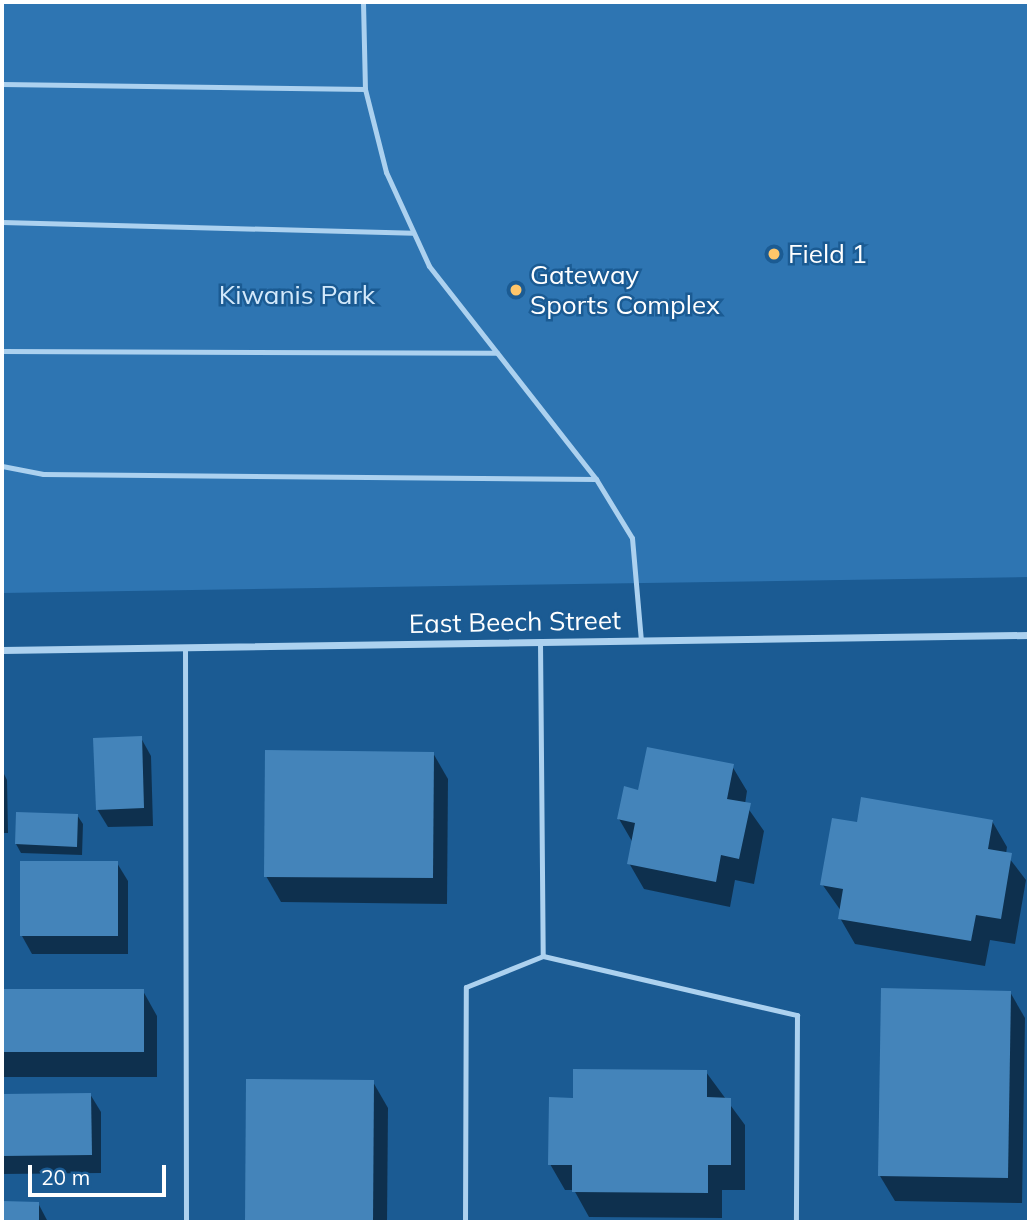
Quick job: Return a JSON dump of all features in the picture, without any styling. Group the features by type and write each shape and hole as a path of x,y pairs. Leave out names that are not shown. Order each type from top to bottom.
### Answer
{"street":[{"name":"East Beech Street","path":"2,650 1029,635"}],"lane":[{"path":"362,2 365,89 386,173 429,266 596,480 632,538 641,641"},
{"path":"2,84 365,89"},
{"path":"2,222 413,233"},
{"path":"2,351 497,354"},
{"path":"2,466 43,474 596,480"},
{"path":"540,642 543,956"},
{"path":"185,647 186,1222"},
{"path":"465,1222 466,988 543,956 797,1015 796,1222"}],"green space":[{"name":"Kiwanis Park","path":"2,2 1029,2 1029,577 2,593"}],"building":[{"path":"142,736 144,808 96,810 93,738"},
{"path":"647,747 734,764 727,799 751,803 739,859 721,855 716,882 627,864 635,823 617,819 624,786 638,790"},
{"path":"265,750 434,752 433,878 264,877"},
{"path":"861,797 993,820 988,849 1012,853 1001,919 976,915 971,941 838,919 843,889 820,885 832,818 857,822"},
{"path":"16,812 78,814 77,847 15,844"},
{"path":"20,861 118,861 118,936 20,936"},
{"path":"881,988 1011,991 1008,1178 878,1176"},
{"path":"2,989 144,989 144,1052 2,1052"},
{"path":"573,1069 707,1070 707,1097 731,1098 731,1165 708,1165 708,1193 572,1192 572,1165 548,1165 549,1097 573,1098"},
{"path":"246,1079 374,1080 373,1222 245,1222"},
{"path":"91,1093 92,1155 2,1156 2,1094"},
{"path":"2,1201 39,1202 39,1222 2,1222"}],"place":[{"name":"Field 1","path":"774,254"},
{"name":"Gateway Sports Complex","path":"516,290"}]}
